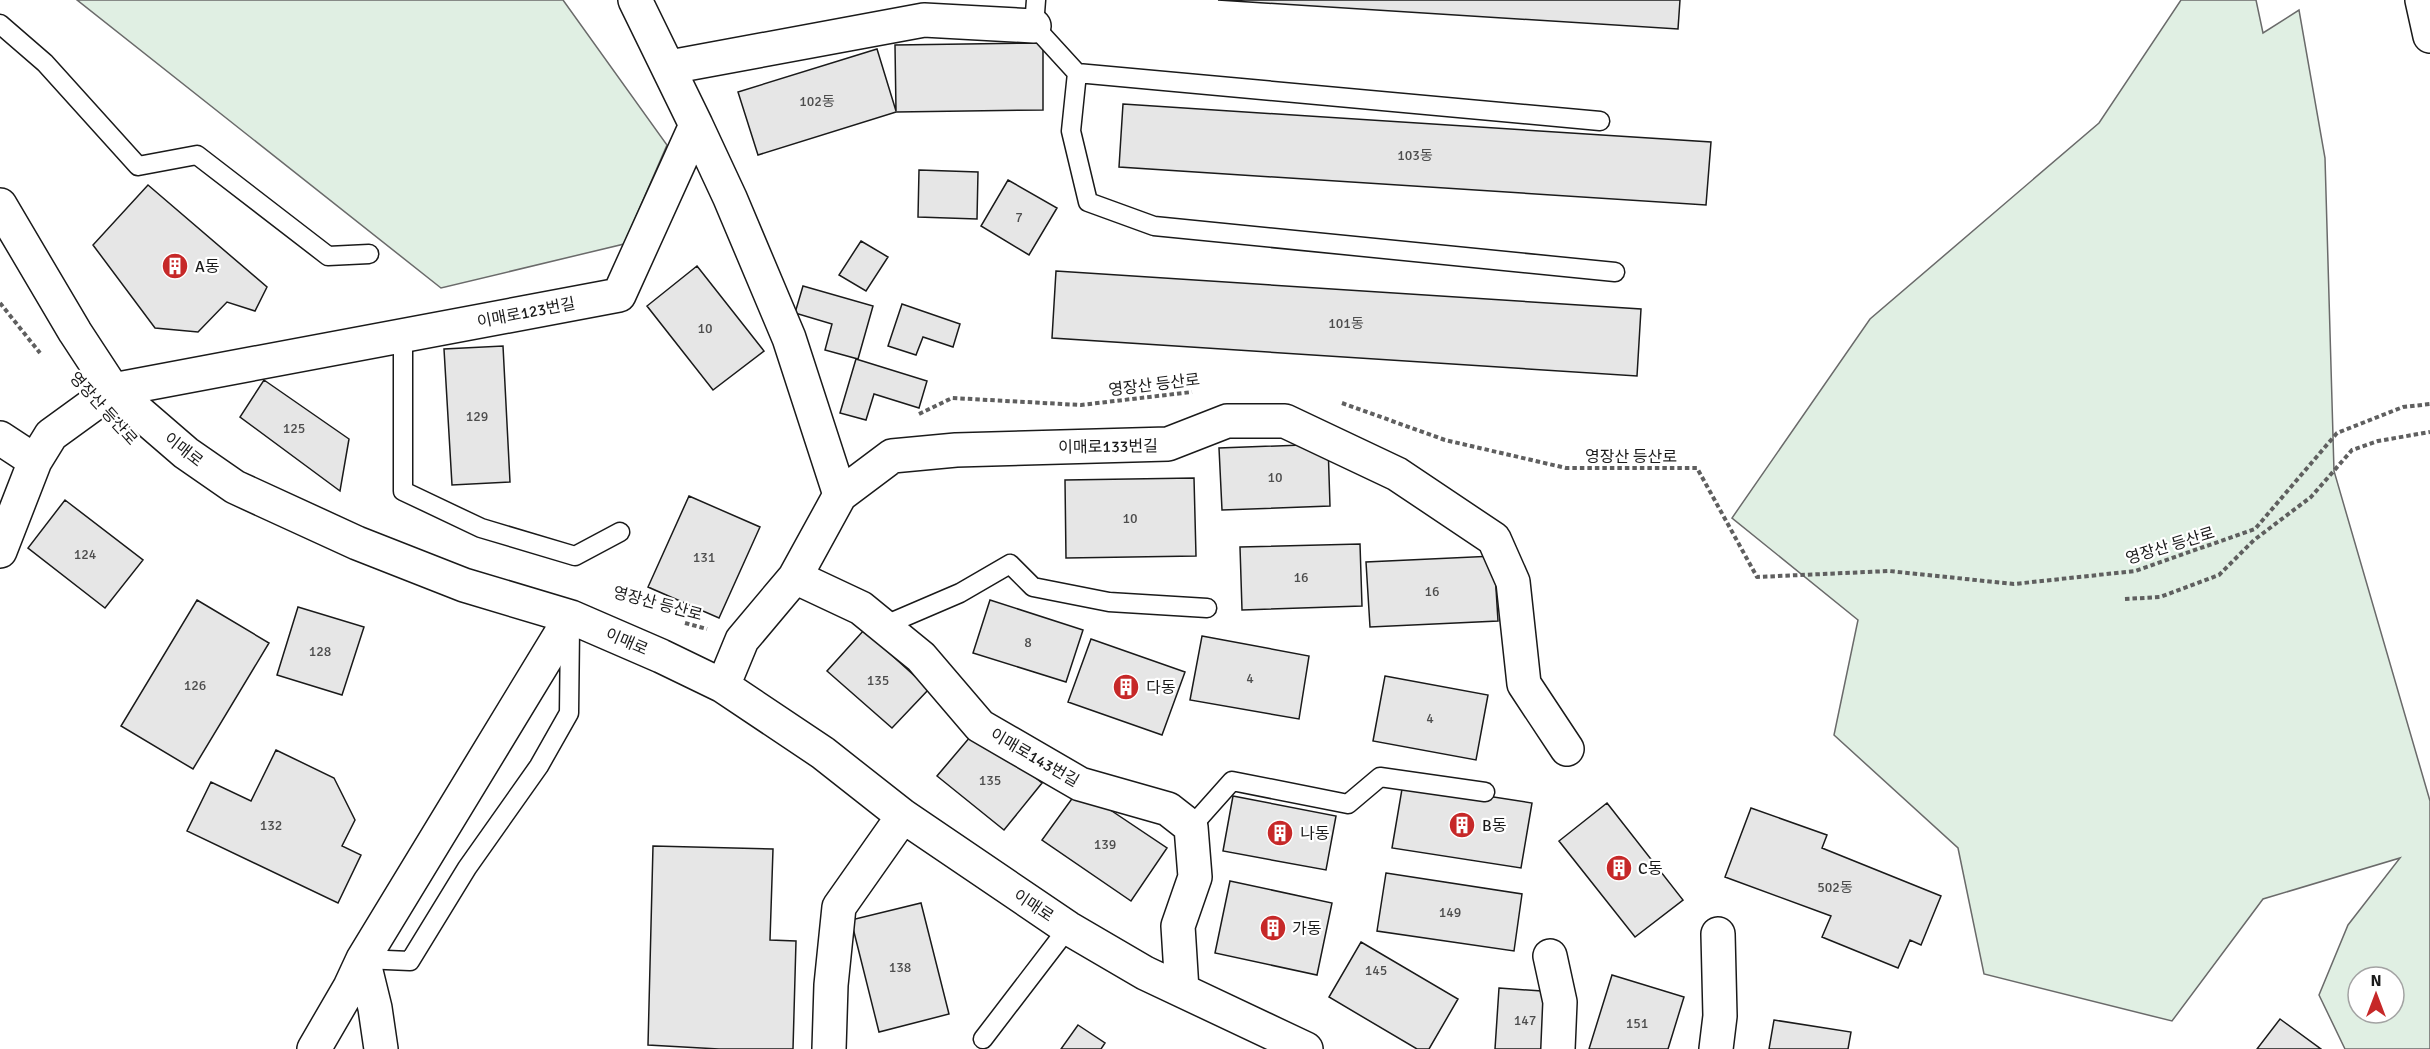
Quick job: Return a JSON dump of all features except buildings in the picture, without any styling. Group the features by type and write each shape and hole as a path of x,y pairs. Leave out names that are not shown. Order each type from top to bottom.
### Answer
{"street":[{"path":"635,0 670,67 730,198 789,338 840,495"},
{"path":"2422,0 2430,36"},
{"path":"670,67 924,20 1035,13"},
{"name":"이매로123번길","path":"113,390 619,295 696,125"},
{"name":"이매로","path":"0,206 75,332 113,390 186,453 235,487 357,543 464,585 571,617 723,686 824,753 903,816 1068,928 1145,973 1306,1049"},
{"path":"0,551 35,461 51,435 113,390"},
{"name":"이매로133번길","path":"723,686 742,640 795,578 840,495 892,456 956,450 1168,444 1227,421 1285,421 1397,474 1494,539 1513,582 1524,684 1567,749"},
{"path":"0,438 35,461"},
{"name":"이매로143번길","path":"795,578 861,608 921,657 980,726 1080,784 1168,809 1191,826"},
{"path":"314,1049 350,987 363,959 571,617"},
{"path":"829,1049 831,985 839,907 903,816"},
{"path":"1182,990 1178,926 1195,877 1191,826"},
{"path":"1716,1049 1720,1016 1718,934"},
{"path":"1550,956 1560,1002 1558,1049"},
{"path":"363,959 375,1008 381,1049"}],"lane":[{"path":"1035,13 1077,73 1071,131 1088,202 1154,226 1615,272"},
{"path":"0,24 45,63 138,166 197,155 328,256 369,254"},
{"path":"1077,73 1600,121"},
{"path":"403,335 403,491 481,528 575,556 620,532"},
{"path":"883,626 960,593 1010,564 1033,587 1109,602 1207,608"},
{"path":"363,959 410,961 467,868 539,766 569,713 571,617"},
{"path":"1191,826 1232,781 1348,804 1380,777 1485,792"},
{"path":"983,1039 1068,928"}],"path":[{"path":"0,303 46,359"},
{"name":"영장산 등산로","path":"910,418 952,398 1081,405 1200,391"},
{"name":"영장산 등산로","path":"1332,402 1343,403 1445,440 1566,468 1697,468 1757,578 1888,571 2014,584 2135,571 2255,530 2337,434 2403,407 2430,404"},
{"path":"2125,599 2160,597 2219,575 2254,540 2311,497 2352,450 2378,441 2430,432"},
{"name":"영장산 등산로","path":"674,620 708,629"}],"green space":[{"path":"77,0 563,0 667,145 624,244 441,288"},
{"path":"2181,0 2256,0 2263,33 2299,10 2325,158 2334,471 2430,801 2430,1049 2345,1049 2319,995 2348,925 2400,858 2263,899 2172,1021 1984,974 1958,848 1834,735 1858,620 1732,518 1870,319 2099,123"}],"place":[{"name":"A동","path":"175,266"},
{"name":"다동","path":"1126,687"},
{"name":"B동","path":"1462,825"},
{"name":"나동","path":"1280,833"},
{"name":"C동","path":"1619,868"},
{"name":"가동","path":"1273,928"}]}
